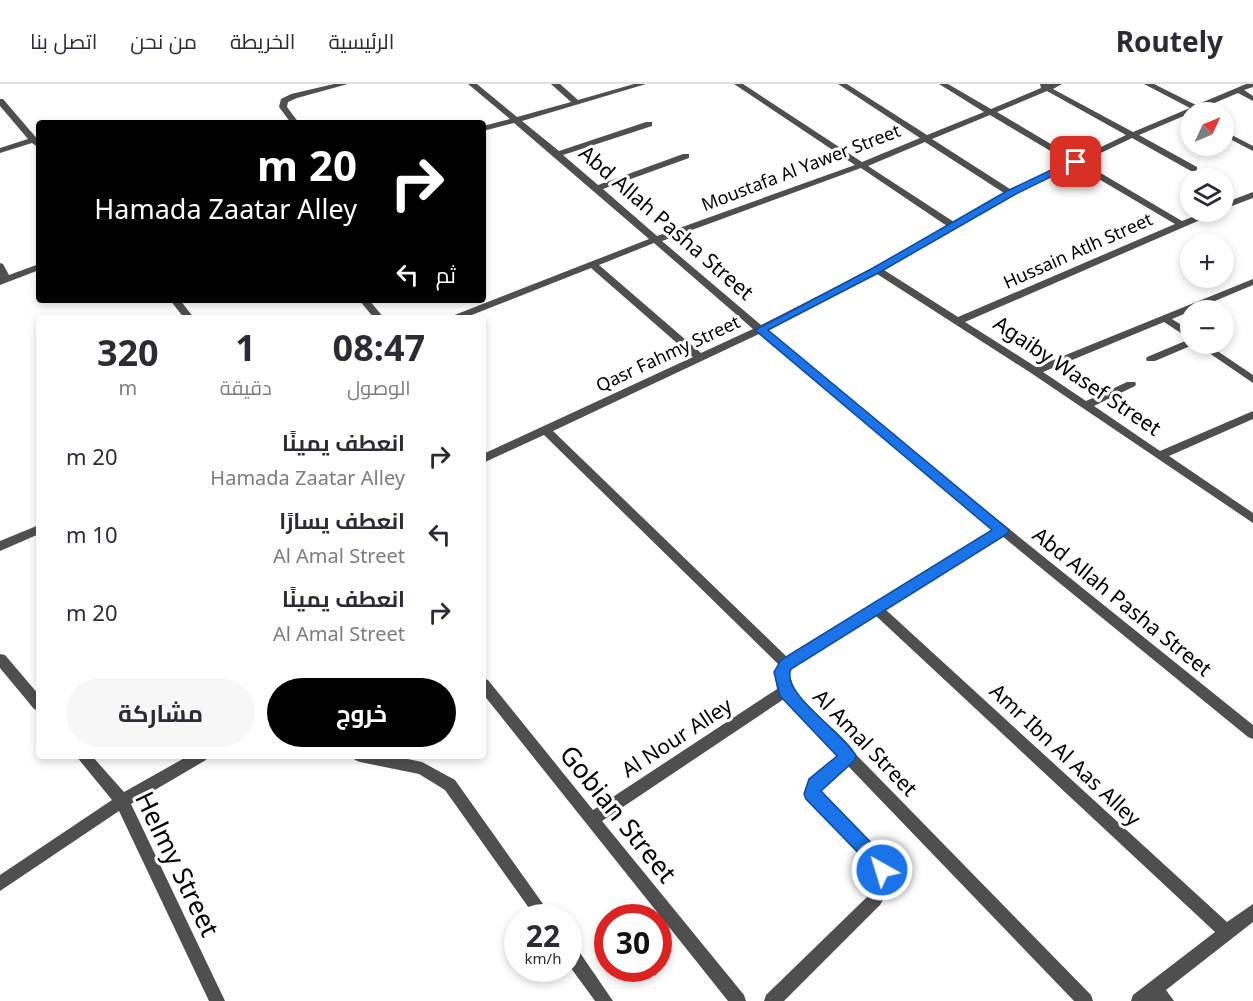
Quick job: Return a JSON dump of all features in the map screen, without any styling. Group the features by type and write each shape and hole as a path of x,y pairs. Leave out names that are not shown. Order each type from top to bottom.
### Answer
{"street":[{"path":"293,120 283,107 284,101 294,96 344,84"},
{"name":"Abd Allah Pasha Street","path":"472,84 517,120 760,330 1253,733"},
{"path":"555,84 576,103"},
{"path":"486,128 642,84"},
{"path":"738,84 954,226"},
{"path":"842,84 1010,193"},
{"path":"943,84 1181,224"},
{"name":"Moustafa Al Yawer Street","path":"463,315 655,240 862,165 1043,86 1058,84"},
{"path":"1148,84 1180,104"},
{"name":"Qasr Fahmy Street","path":"1211,102 1251,85"},
{"path":"1043,86 1192,168"},
{"path":"1238,90 1253,99"},
{"path":"0,101 36,143 0,151"},
{"name":"Qasr Fahmy Street","path":"486,458 760,330 877,270 1010,193 1180,116"},
{"path":"556,154 649,124"},
{"path":"1234,139 1253,149"},
{"path":"596,189 686,156"},
{"path":"1234,202 1253,195"},
{"name":"Hussain Atlh Street","path":"958,321 1186,222"},
{"path":"592,264 699,357"},
{"path":"0,266 3,281 36,268"},
{"name":"Agaiby Wasef Street","path":"877,270 1035,371 1253,519"},
{"path":"1035,371 1253,282"},
{"path":"1242,286 1253,294"},
{"path":"177,303 187,315"},
{"path":"366,303 376,315"},
{"path":"1164,318 1180,329"},
{"path":"1151,359 1180,347"},
{"path":"1215,354 1253,380"},
{"path":"1086,405 1131,384"},
{"path":"1161,455 1253,415"},
{"path":"545,429 786,664 1002,530"},
{"path":"0,546 36,530"},
{"name":"Amr Ibn Al Aas Alley","path":"875,608 1227,933"},
{"path":"0,659 36,701"},
{"name":"Al Amal Street","path":"786,664 782,678 785,691 1085,1001"},
{"name":"Gobian Street","path":"486,688 738,1001"},
{"name":"Al Nour Alley","path":"592,819 785,691"},
{"path":"772,1001 875,900 872,884 882,872 881,865 812,794 814,785 848,756"},
{"name":"Helmy Street","path":"86,759 122,801 217,1001"},
{"path":"0,884 122,801 196,759"},
{"path":"376,759 422,768 450,786 536,904"},
{"path":"1139,1001 1160,995 1253,912"},
{"path":"582,969 605,1001"}],"route":[{"path":"882,870 879,862 812,794 814,785 848,756 785,691 782,672 786,664 1002,530 760,330 877,270 1010,193 1076,162"}]}
